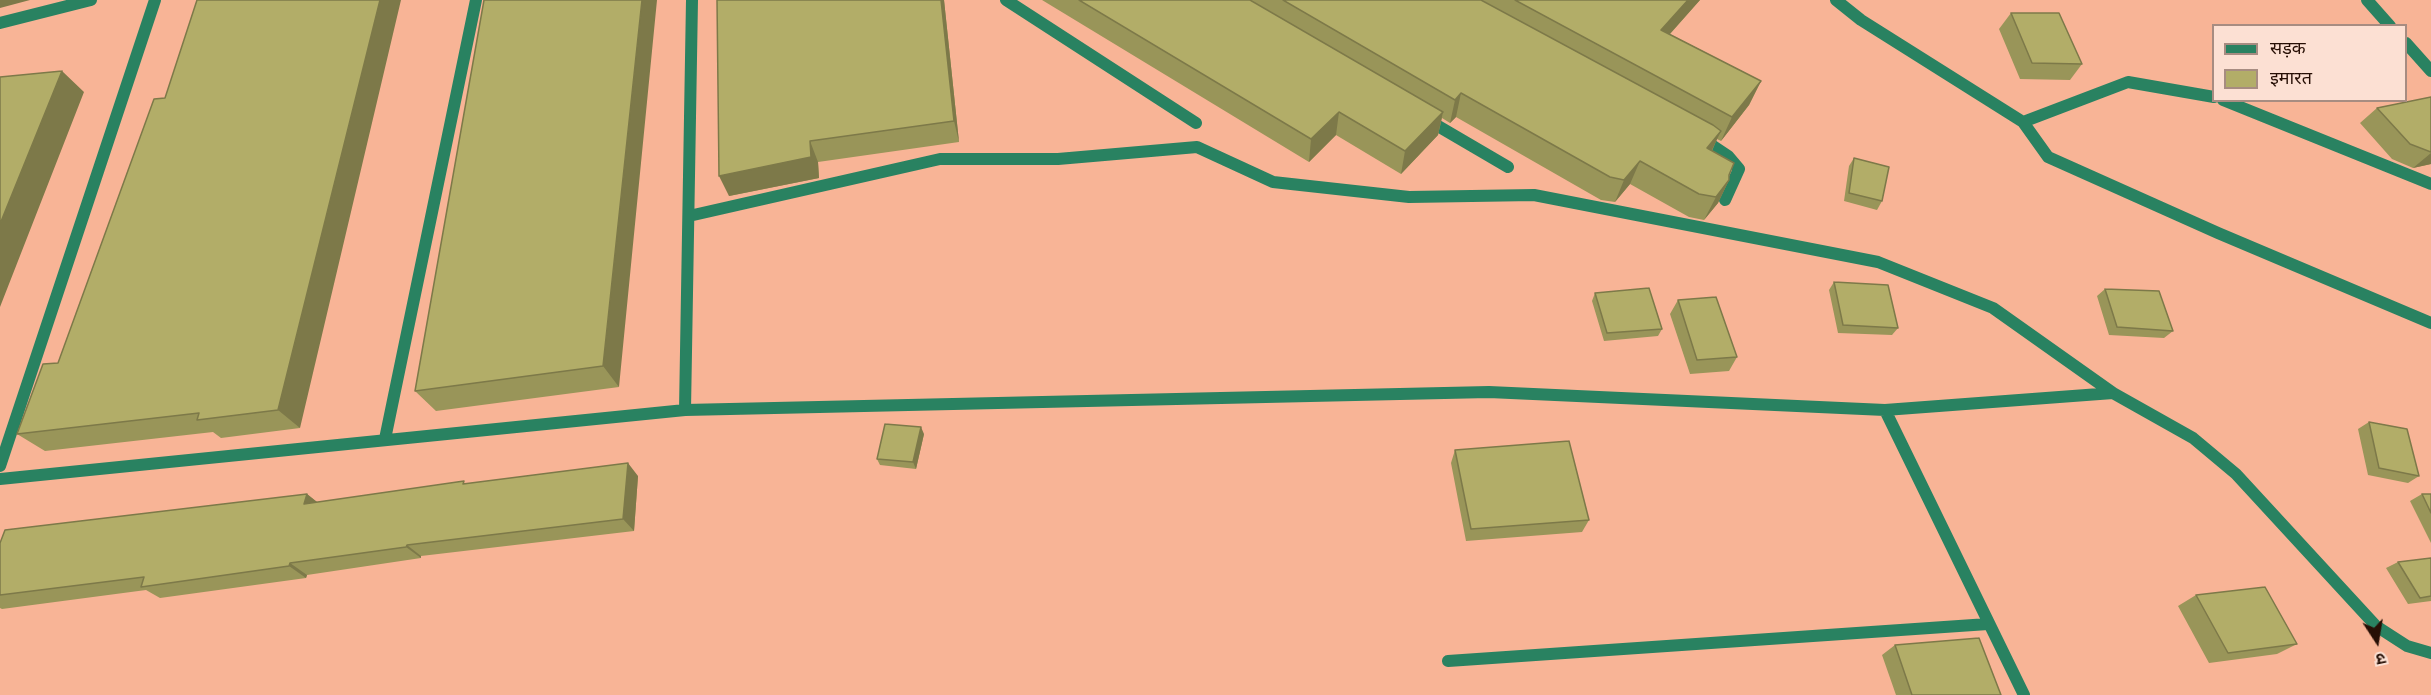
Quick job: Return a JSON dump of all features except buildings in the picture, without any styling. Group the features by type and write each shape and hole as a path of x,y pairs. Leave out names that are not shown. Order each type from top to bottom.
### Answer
{"street":[{"path":"0,23 90,0"},
{"path":"0,466 155,0"},
{"path":"385,439 476,0"},
{"path":"685,410 692,0"},
{"path":"1006,0 1196,123"},
{"path":"1836,0 1861,20 2023,122 2048,157 2218,233 2431,323"},
{"path":"2367,0 2388,24"},
{"path":"2407,44 2431,71"},
{"path":"2023,122 2128,82 2212,97"},
{"path":"2228,102 2431,184"},
{"path":"1416,114 1508,167"},
{"path":"1686,130 1728,156 1739,169 1725,200"},
{"path":"689,216 940,159 1058,159 1197,147 1273,182 1409,197 1534,195 1878,262 1993,308 2113,393 2193,438 2236,474 2376,626 2407,646 2431,653"},
{"path":"0,479 685,410 1489,392 1885,410 2113,393"},
{"path":"1885,410 2024,695"},
{"path":"1448,661 1988,624"}]}
